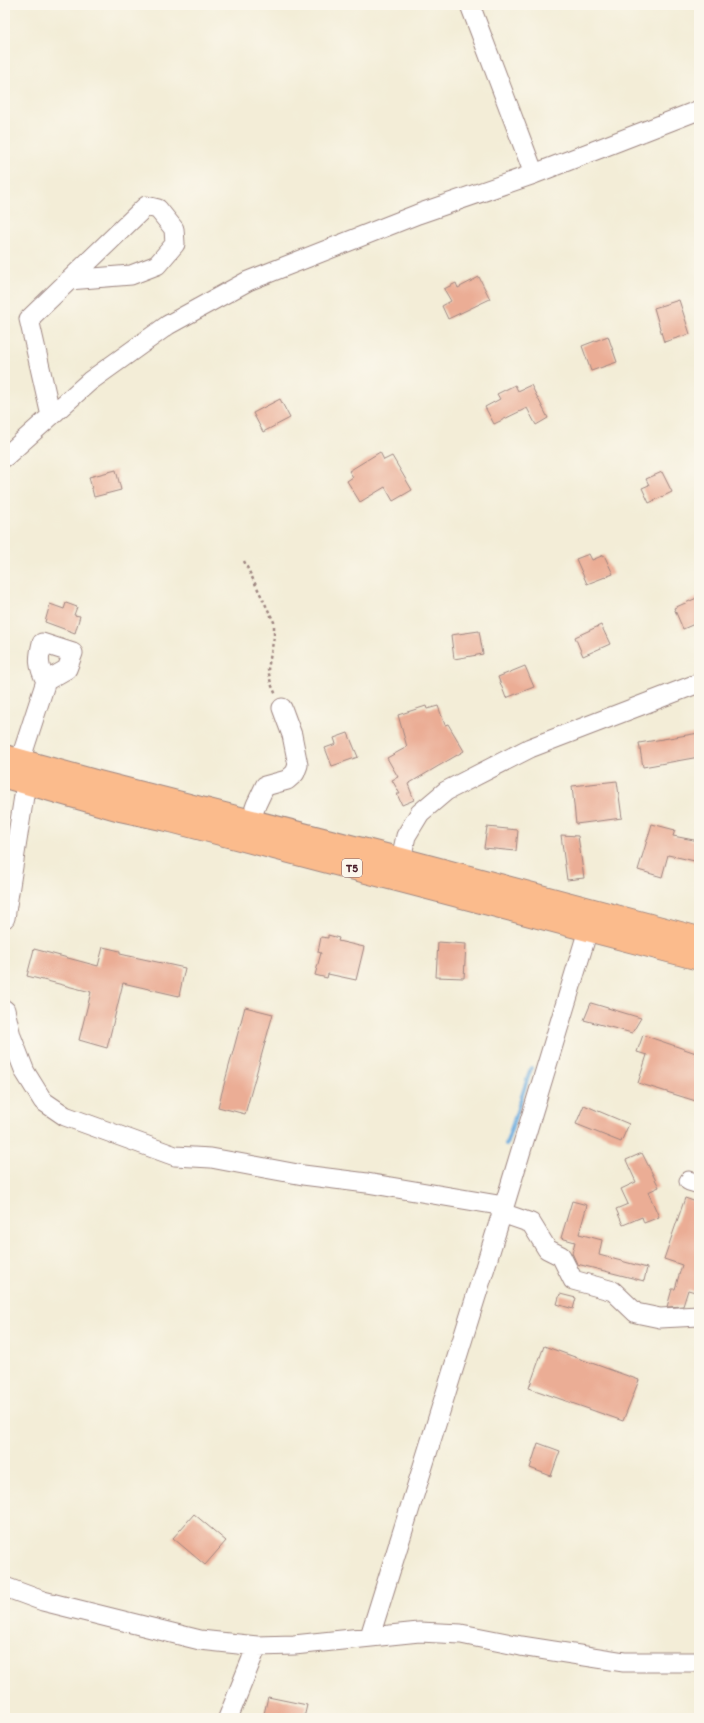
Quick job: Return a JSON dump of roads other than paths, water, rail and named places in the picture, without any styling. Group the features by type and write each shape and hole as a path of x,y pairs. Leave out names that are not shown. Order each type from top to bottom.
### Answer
{"highway":[{"name":"T5","path":"13,759 247,830 588,930 699,959"},
{"name":"T5","path":"5,777 120,810 171,821 247,830 401,859 699,938"}],"street":[{"path":"470,5 534,174"},
{"path":"5,457 90,382 168,325 248,281 418,214 534,174 699,110"},
{"path":"51,416 29,319 69,280 146,206 158,209 174,229 174,244 157,265 131,275 69,280"},
{"path":"13,759 46,681"},
{"path":"401,859 406,836 420,813 446,791 530,748 699,683"},
{"path":"247,830 265,786 287,780 295,773 298,765 292,735 282,708"},
{"path":"5,918 26,783"},
{"path":"370,1636 588,930"},
{"path":"5,1010 10,1036 24,1072 42,1101 65,1116 175,1156 211,1158 503,1209 531,1223 547,1249 561,1256 573,1280 613,1291 636,1314 660,1318 699,1316"},
{"path":"5,1587 43,1601 200,1640 257,1646 294,1645 419,1632 461,1634 521,1646 624,1662 699,1662"},
{"path":"232,1715 257,1646"}],"waterway":[{"path":"506,1145 531,1068"}]}
